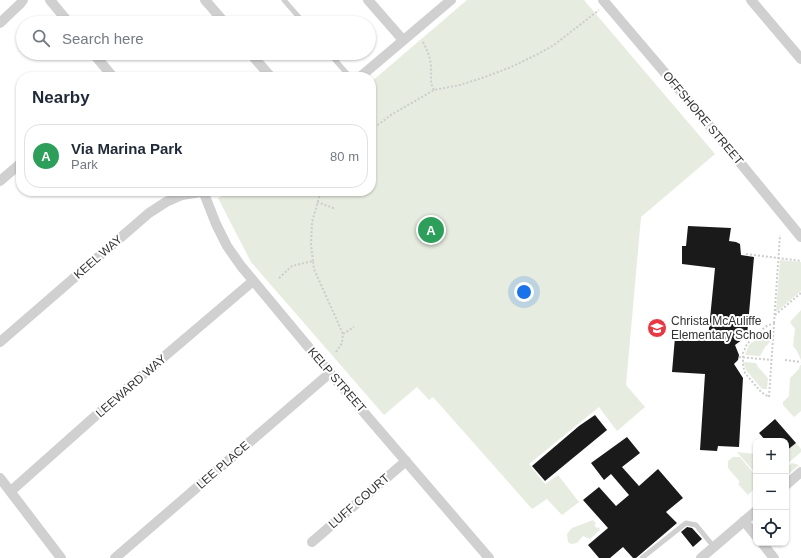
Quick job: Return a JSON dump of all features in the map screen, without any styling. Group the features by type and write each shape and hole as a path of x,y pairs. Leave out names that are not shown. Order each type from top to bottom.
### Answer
{"street":[{"path":"0,23 23,0"},
{"path":"50,0 63,16"},
{"path":"205,0 218,16"},
{"path":"368,0 403,40"},
{"path":"366,72 451,0"},
{"name":"OFFSHORE STREET","path":"603,0 705,120 801,237"},
{"path":"751,0 801,59"},
{"path":"99,60 108,72"},
{"path":"256,60 267,72"},
{"path":"0,181 16,167"},
{"name":"KEEL WAY","path":"0,342 149,213 166,202 180,196"},
{"name":"KELP STREET","path":"206,196 216,224 227,246 253,282 406,461 483,556"},
{"name":"LEEWARD WAY","path":"10,491 119,395 253,282"},
{"name":"LEE PLACE","path":"115,558 330,373"},
{"name":"LUFF COURT","path":"312,542 406,461"},
{"path":"789,482 801,472"},
{"path":"0,478 61,558"},
{"path":"701,558 753,514"},
{"path":"744,521 753,532"},
{"path":"764,546 774,558"}],"lane":[{"path":"284,0 298,16"},
{"path":"336,60 346,72"},
{"path":"642,558 686,523 696,525 714,547"}],"path":[{"path":"376,126 434,90 460,85 511,68 538,54 554,45 600,10"},
{"path":"423,42 428,52 431,66 430,84 434,90"},
{"path":"319,196 312,222 311,244 314,269 343,334 342,343 336,352"},
{"path":"317,202 336,209"},
{"path":"774,323 765,327 747,344 743,353 745,373 761,392 770,397 780,235"},
{"path":"746,254 801,261"},
{"path":"279,278 292,266 313,261"},
{"path":"775,315 801,293"},
{"path":"343,334 354,327"},
{"path":"739,356 772,360"},
{"path":"785,360 801,362"}],"shaded area":[{"path":"467,0 584,0 715,154 641,217 626,385 645,407 617,431 599,407 529,464 545,484 558,475 579,502 562,515 547,499 532,509 433,397 429,400 417,387 384,415 251,262 218,198 223,196 376,196 376,78"},
{"path":"780,260 801,262 801,291 776,312"},
{"path":"801,310 801,360 793,346 795,329 790,322"},
{"path":"767,330 772,331 770,342 760,356 745,355 749,345"},
{"path":"743,362 756,363 768,378 767,389 762,389 746,370"},
{"path":"800,365 801,411 794,417 783,405 783,402 789,396 790,378 799,369"},
{"path":"796,443 801,449 801,452 789,462 789,449"},
{"path":"737,452 753,454 753,471"},
{"path":"733,457 740,457 753,472 753,490 748,495 738,484 740,482 728,468 728,461"},
{"path":"792,463 799,465 789,473 789,466"},
{"path":"593,520 596,524 594,525 597,528 599,527 600,530 590,539 583,536 577,543 571,544 568,542 567,534 572,528"}],"building":[{"path":"688,226 731,228 729,241 740,244 741,255 754,257 747,336 735,345 739,355 738,360 734,364 743,378 739,447 718,446 717,451 700,450 705,374 672,372 675,337 708,339 715,268 682,264 682,246 686,246"},
{"path":"595,415 607,430 545,481 532,466 579,426"},
{"path":"775,419 796,443 789,449 789,438 763,438 759,433"},
{"path":"627,437 640,453 622,467 639,486 658,469 683,498 666,512 677,523 636,558 633,558 623,547 610,558 599,558 588,545 608,528 583,500 599,487 616,506 629,495 611,474 604,480 591,463"},
{"path":"687,527 692,528 702,539 693,547 681,532"}],"place":[{"name":"Via Marina Park","path":"431,230"},
{"name":"Christa McAuliffe Elementary School","path":"657,328"}]}
